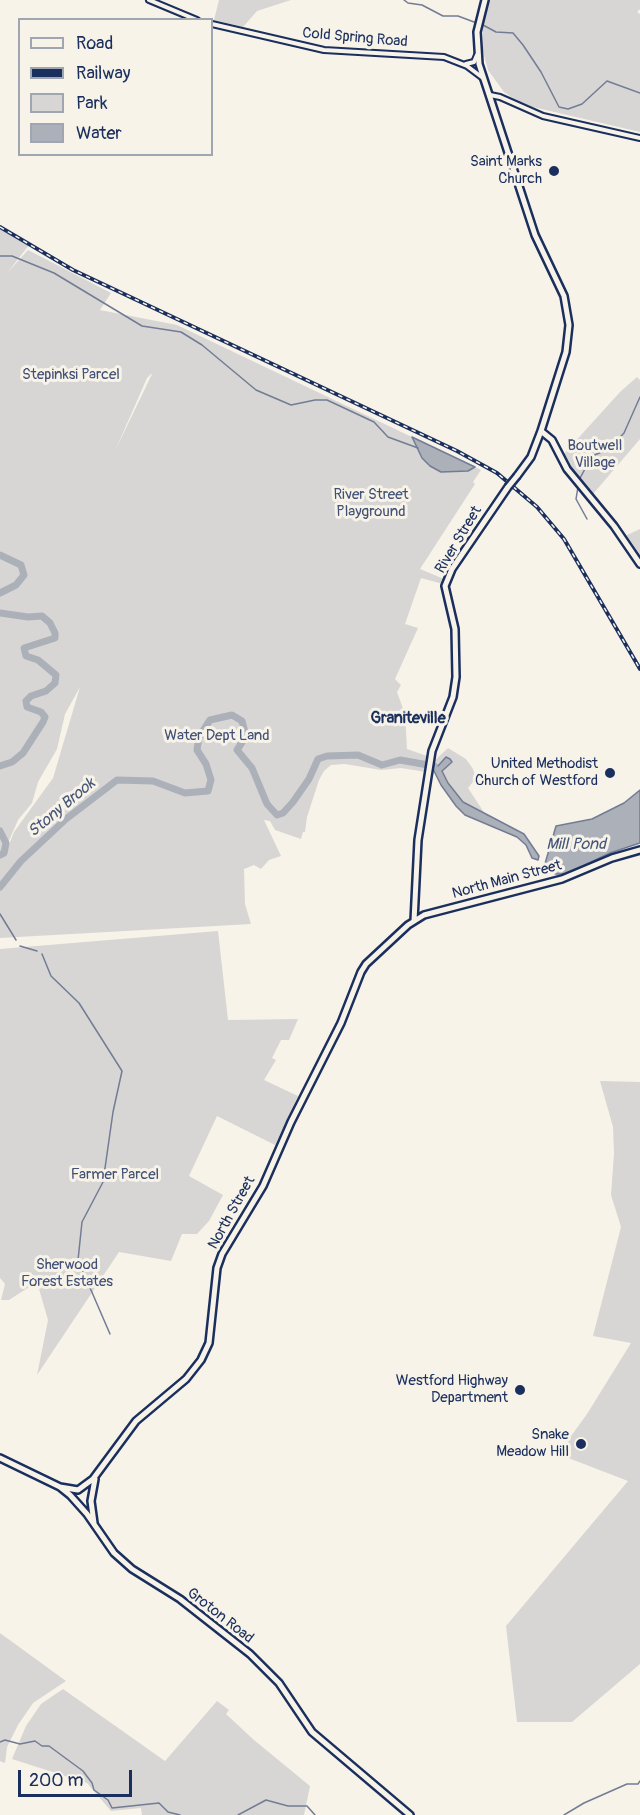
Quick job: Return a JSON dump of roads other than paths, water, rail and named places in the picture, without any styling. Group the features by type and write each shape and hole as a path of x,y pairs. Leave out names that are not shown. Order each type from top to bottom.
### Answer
{"main road":[{"name":"River Street","path":"414,921 418,840 431,760 435,741 453,697 456,676 455,629 446,597 446,582 457,560 531,456 568,345 568,311 561,288 533,228 477,54 477,32 485,0"},
{"path":"541,431 552,440 567,469 614,526 640,564"},
{"name":"North Main Street","path":"414,921 428,914 570,876 612,858 640,850"},
{"name":"North Street","path":"60,1487 78,1490 96,1476 136,1421 186,1379 201,1360 209,1343 218,1268 222,1254 263,1185 291,1122 341,1023 361,972 414,921"},
{"name":"Groton Road","path":"0,1458 60,1487 78,1503 123,1562 180,1599 257,1660 279,1683 312,1732 410,1815"},
{"path":"94,1524 91,1501 96,1476"}],"street":[{"path":"149,0 191,18"},
{"name":"Cold Spring Road","path":"213,24 316,49 444,57 462,64 483,78"},
{"path":"462,64 472,63 477,54"},
{"path":"490,95 500,97 543,116 640,138"},
{"path":"492,102 508,102"}],"water":[{"path":"412,437 475,467 468,471 441,472 422,458"},
{"path":"446,757 452,762 442,771 463,802 524,834 539,856 538,860 532,858 526,845 517,837 465,815 456,806 433,769 433,762 438,766"},
{"name":"Mill Pond","path":"640,790 640,843 610,853 566,874 549,872 544,867 556,826 592,819 624,803"}],"waterway":[{"path":"404,0 408,3 422,5 443,16 458,16 474,22"},
{"path":"483,25 496,32 513,33 541,72 559,107 568,109 582,104 607,81 640,93"},
{"path":"0,256 12,256 54,273 142,326 181,332 202,345 256,390 291,405 327,400 374,422 388,437 418,448"},
{"path":"579,480 592,456 609,449 624,433 640,397"},
{"path":"578,487 576,499 587,519"},
{"name":"Stony Brook","path":"0,555 21,565 24,575 16,585 0,593"},
{"name":"Stony Brook","path":"0,613 28,617 42,616 50,623 55,638 24,648 26,656 38,660 56,675 55,683 46,691 31,696 26,701 27,707 41,712 45,717 43,722 23,753 12,762 0,766"},
{"name":"Stony Brook","path":"0,887 21,861 66,819 117,780 153,781 185,793 208,791 211,780 206,764 197,750 199,737 210,720 232,715 242,721 246,736 237,750 252,768 267,804 277,815 283,813 293,802 309,779 318,759 327,756 358,755 382,765 400,760 434,766"},
{"name":"Stony Brook","path":"0,831 6,843 4,853 0,855"},
{"path":"0,914 16,940"},
{"path":"20,946 37,951"},
{"path":"42,954 51,976 79,1003 122,1071 113,1112 103,1182 82,1222 78,1260 110,1334"},
{"path":"0,1742 5,1740 20,1744 35,1741 42,1746 49,1746 83,1771 94,1790 108,1800 112,1808 159,1803 168,1812 180,1815"},
{"path":"564,1815 584,1803 627,1784 638,1784 640,1781"},
{"path":"238,1815 266,1800 288,1806 307,1806 315,1815"}],"railway":[{"path":"0,227 73,270 457,451 497,473 537,507 564,539 640,669"}],"place":[{"name":"Saint Marks Church","path":"554,171"},
{"name":"United Methodist Church of Westford","path":"610,773"},
{"name":"Westford Highway Department","path":"520,1390"},
{"name":"Snake Meadow Hill","path":"581,1444"}],"district":[{"name":"Graniteville","path":"408,719"}],"park label":[{"name":"Stepinksi Parcel","path":"71,375"},
{"name":"Boutwell Village","path":"595,454"},
{"name":"River Street Playground","path":"371,504"},
{"name":"Water Dept Land","path":"217,736"},
{"name":"Farmer Parcel","path":"115,1175"},
{"name":"Sherwood Forest Estates","path":"67,1274"}]}
